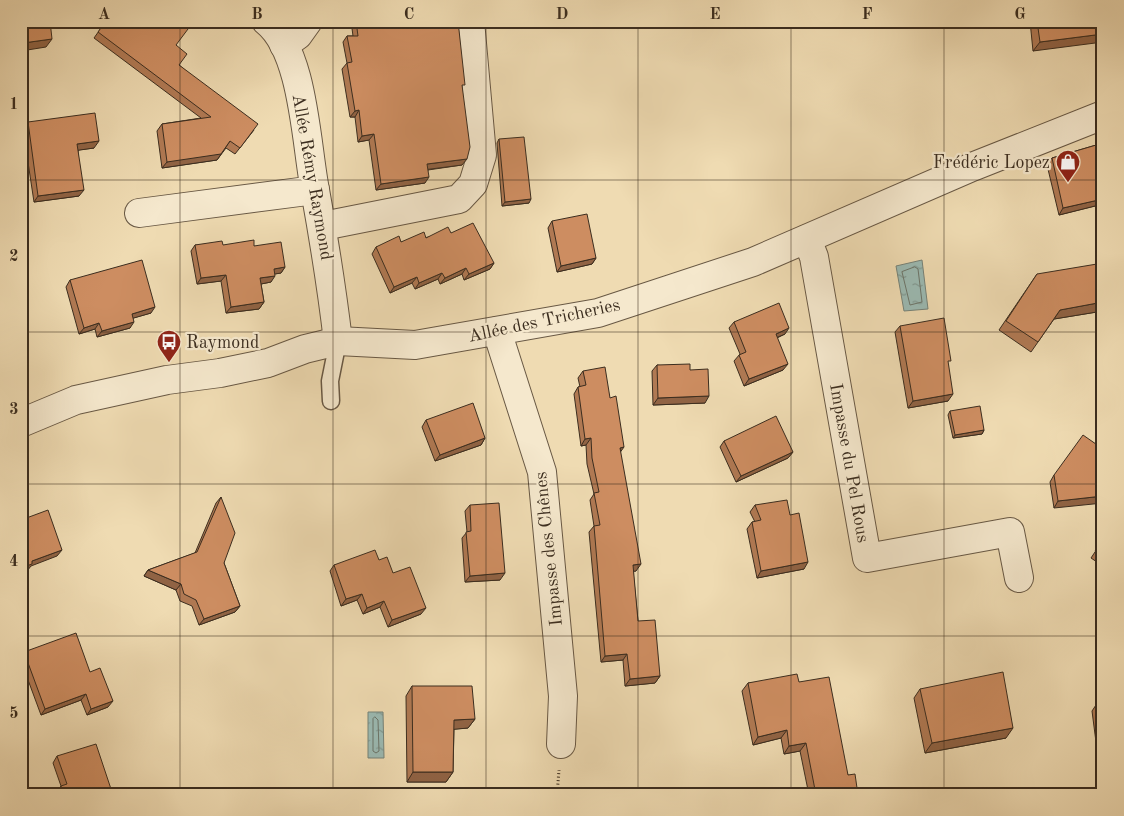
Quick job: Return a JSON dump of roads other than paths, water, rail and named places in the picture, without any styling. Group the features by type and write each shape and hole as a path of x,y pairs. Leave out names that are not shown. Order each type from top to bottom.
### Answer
{"street":[{"path":"273,28 298,35 308,21"},
{"path":"323,226 459,199 473,184 482,155 470,21"},
{"name":"Allée Rémy Raymond","path":"273,28 294,71 300,96 315,190 323,226 338,341"},
{"name":"Allée des Tricheries","path":"21,423 76,400 167,380 220,373 268,363 305,349 338,341 415,345 598,313 753,262 972,167 1103,116"},
{"path":"139,213 315,190"},
{"name":"Impasse du Pel Rous","path":"807,239 814,256 867,558 1010,532 1019,578"},
{"name":"Impasse des Chênes","path":"497,331 542,472 563,696 561,744"}],"lane":[{"path":"331,400 330,381 338,341"}],"water":[{"path":"922,260 928,309 904,311 896,266"},
{"path":"368,712 383,712 384,758 368,758"}],"place":[{"name":"Frédéric Lopez","path":"1068,183"},
{"name":"Raymond","path":"169,363"}]}
